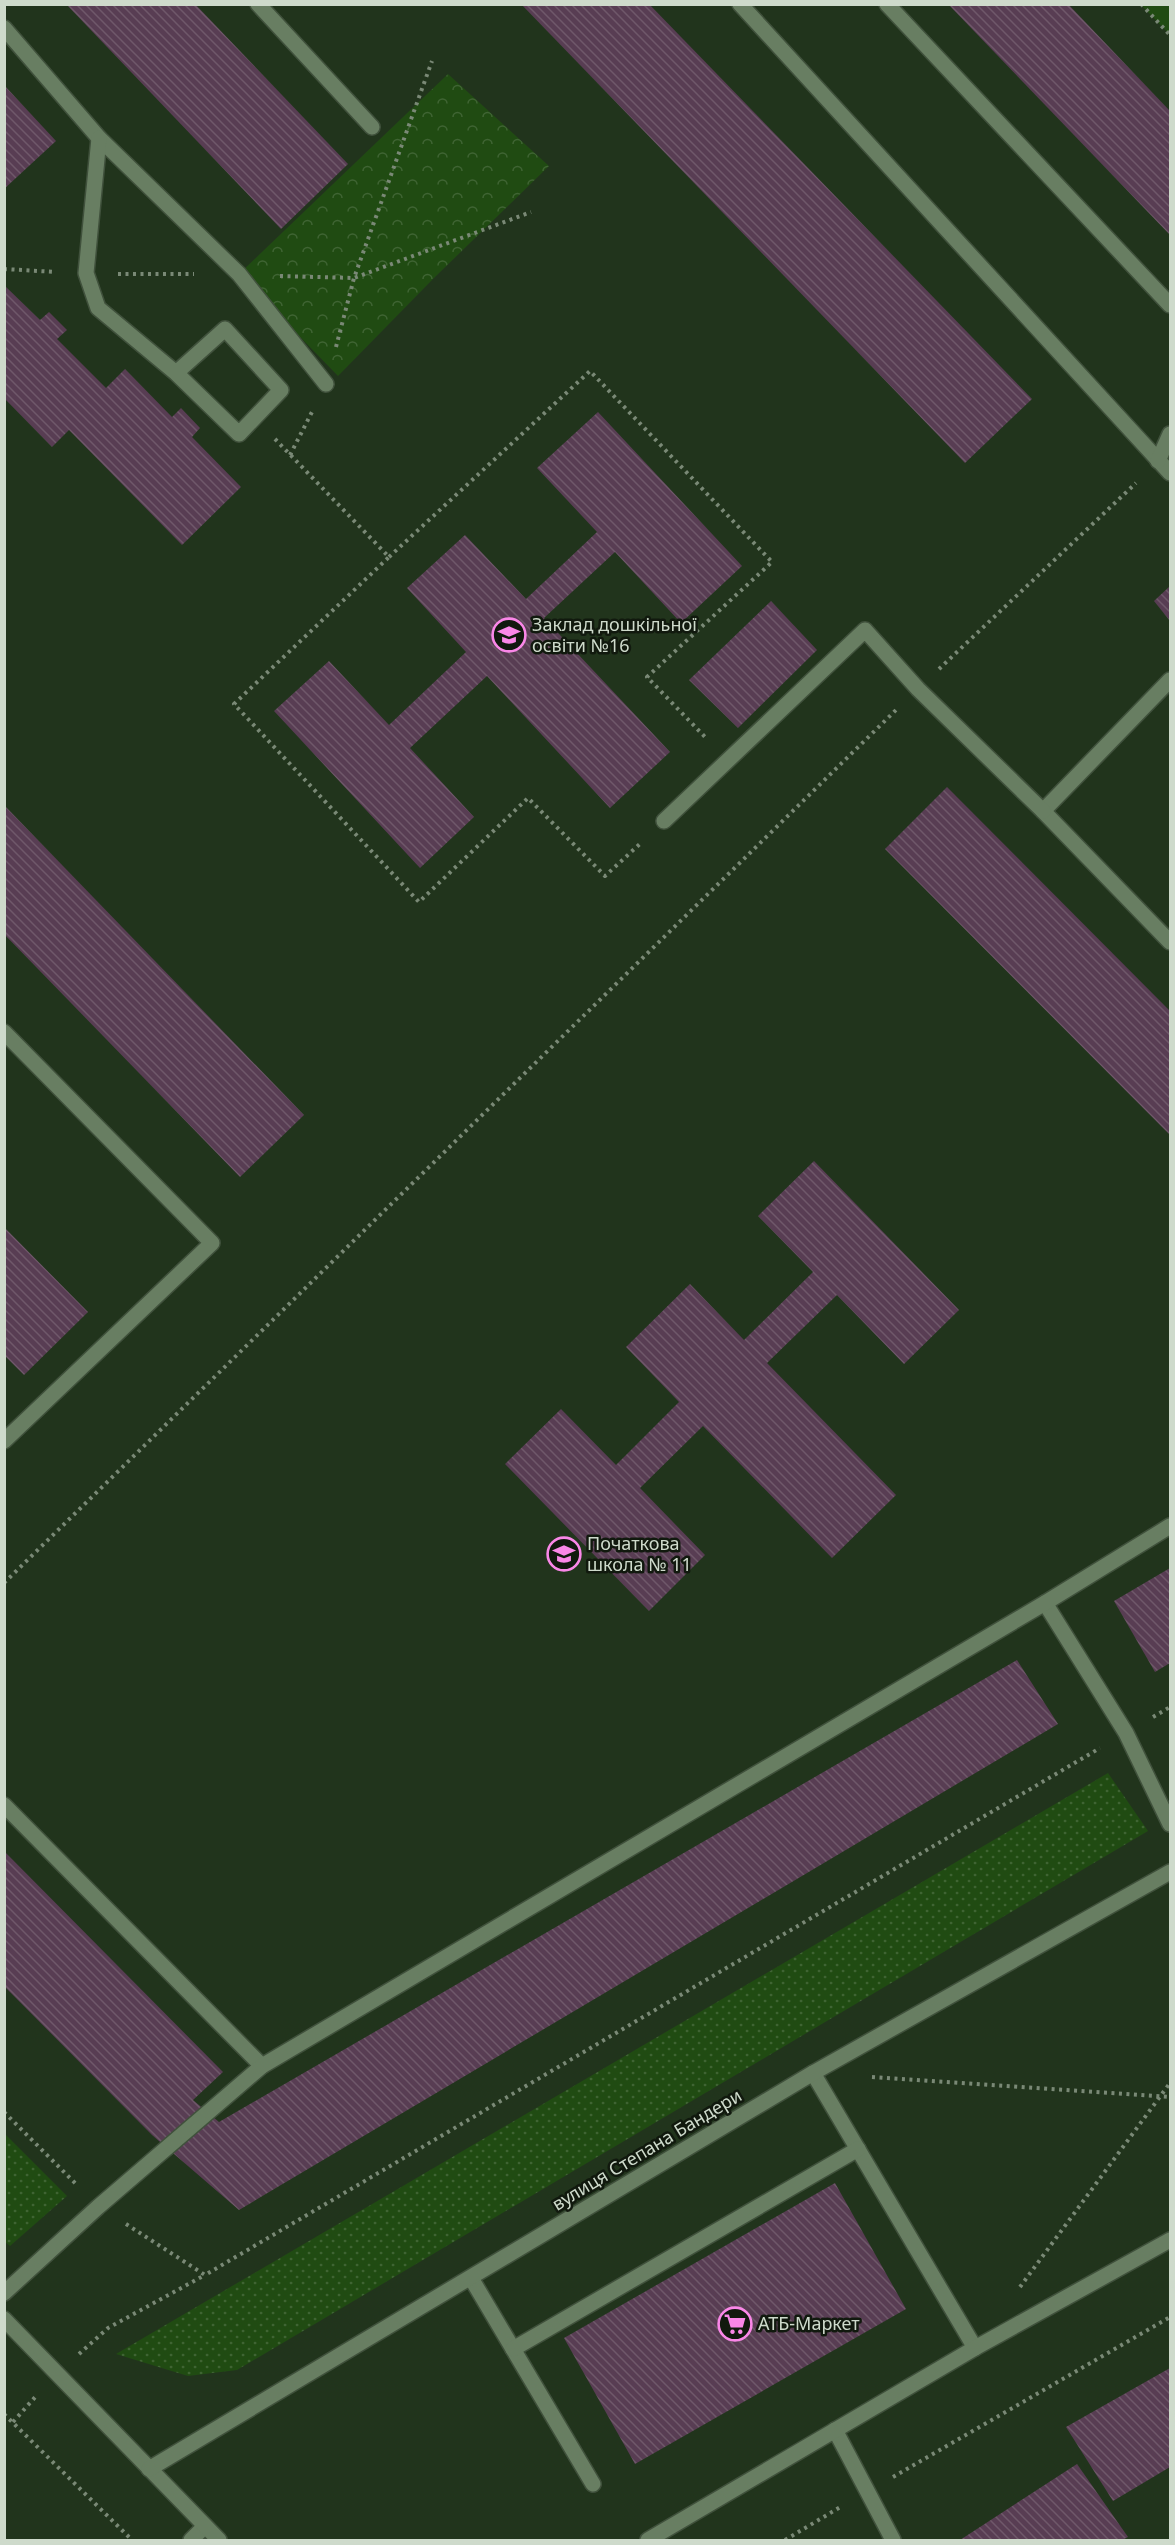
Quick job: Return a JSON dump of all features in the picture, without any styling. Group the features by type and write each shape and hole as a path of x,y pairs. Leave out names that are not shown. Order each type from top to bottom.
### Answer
{"street":[{"path":"258,4 372,127"},
{"path":"740,4 1170,473"},
{"path":"887,4 1170,305"},
{"path":"4,28 99,138 239,274 326,384"},
{"path":"99,138 86,273 98,308 176,374 239,434 281,390 225,329 176,374"},
{"path":"1158,462 1170,434"},
{"path":"664,821 865,630 918,688 1043,811 1170,942"},
{"path":"1043,811 1170,680"},
{"path":"4,1032 212,1243 4,1441"},
{"path":"4,2293 99,2207 262,2066 1045,1603 1170,1526"},
{"path":"1045,1603 1126,1733 1170,1824"},
{"path":"4,1805 262,2066"},
{"name":"вулиця Степана Бандери","path":"149,2469 813,2073 1170,1872"},
{"path":"813,2073 975,2348"},
{"path":"513,2349 858,2149"},
{"path":"648,2541 975,2348 1170,2240"},
{"path":"471,2278 594,2484"},
{"path":"4,2319 219,2541"},
{"path":"835,2430 893,2541"},
{"path":"191,2541 205,2526"}],"path":[{"path":"1141,4 1170,35"},
{"path":"389,557 290,455 326,384 354,278 432,61"},
{"path":"4,269 86,273 239,274 354,278 531,212"},
{"path":"664,821 605,876 528,798 419,902 234,704 591,371 772,562 647,677 728,760"},
{"path":"4,1583 918,688 1158,462"},
{"path":"13,2422 57,2374 108,2328 205,2275 1170,1707"},
{"path":"868,2077 1170,2097"},
{"path":"1017,2292 1170,2084"},
{"path":"4,2112 99,2207 205,2275"},
{"path":"785,2541 867,2491 1170,2318"},
{"path":"4,2414 132,2541"}],"green space":[{"path":"1141,5 1170,5 1170,35"},
{"path":"448,74 549,166 338,376 239,274"},
{"path":"1108,1773 1148,1831 237,2370 188,2376 116,2354"},
{"path":"4,2133 67,2196 10,2246 4,2241"}],"building":[{"path":"66,4 195,4 348,164 281,229"},
{"path":"521,4 649,4 1032,399 965,463"},
{"path":"948,4 1068,4 1170,111 1170,235"},
{"path":"4,85 56,141 4,189"},
{"path":"4,285 40,320 49,312 67,330 57,339 106,388 125,369 172,417 181,408 200,428 192,437 241,487 182,545 69,430 52,447 4,398"},
{"path":"598,412 742,566 681,623 615,552 544,618 670,752 610,808 487,676 410,748 474,817 420,868 274,711 329,661 389,725 466,652 407,588 465,535 526,599 597,532 537,468"},
{"path":"1170,586 1170,621 1154,601"},
{"path":"771,601 817,650 738,728 689,680"},
{"path":"947,787 1170,1011 1170,1135 885,849"},
{"path":"4,805 304,1115 240,1177 4,934"},
{"path":"814,1161 959,1310 904,1364 837,1295 767,1363 896,1495 832,1558 703,1426 640,1488 705,1555 649,1611 505,1464 561,1409 616,1465 679,1402 626,1347 690,1284 744,1340 813,1272 758,1216"},
{"path":"4,1227 88,1312 24,1375 4,1355"},
{"path":"1170,1568 1170,1663 1155,1672 1114,1601"},
{"path":"1017,1660 1058,1724 239,2210 152,2135 4,1986 4,1851 223,2072 193,2100 219,2122"},
{"name":"АТБ-Маркет","path":"835,2183 906,2309 635,2464 564,2338"},
{"path":"1170,2368 1170,2467 1113,2501 1066,2427"},
{"path":"1077,2464 1128,2537 1122,2540 960,2540"}],"place":[{"name":"Заклад дошкільної освіти №16","path":"509,635"},
{"name":"Початкова школа № 11","path":"564,1554"},
{"name":"АТБ-Маркет","path":"735,2324"}]}
